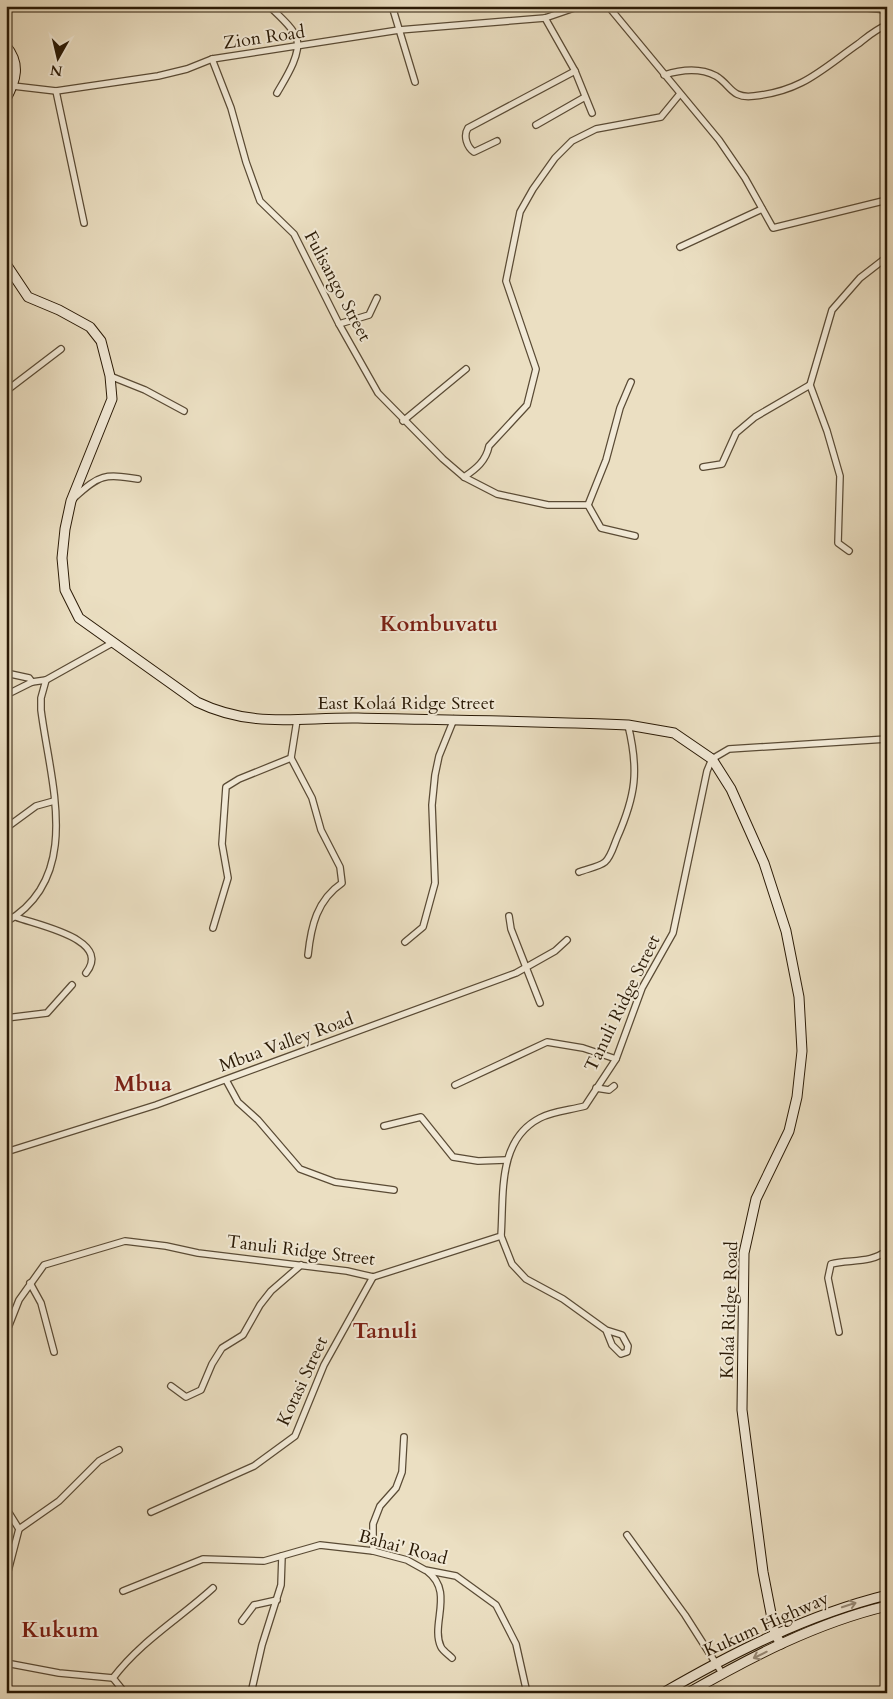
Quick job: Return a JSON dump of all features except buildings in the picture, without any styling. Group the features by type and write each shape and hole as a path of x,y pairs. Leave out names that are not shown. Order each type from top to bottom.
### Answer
{"street":[{"path":"269,6 295,34 298,47 288,74 277,93"},
{"path":"392,6 415,82"},
{"name":"Zion Road","path":"13,86 56,91 158,76 187,69 212,59 399,30 545,18 580,6"},
{"path":"608,6 679,95 719,140 745,178 773,228 887,200"},
{"path":"727,6 815,6"},
{"path":"848,6 887,10"},
{"path":"545,18 575,71 592,113"},
{"path":"664,75 677,71 699,70 716,76 734,94 752,97 791,89 816,77 887,25"},
{"path":"6,46 14,55 17,67 13,86 6,99"},
{"name":"Fulisango Street","path":"212,59 231,108 246,162 260,201 294,234 339,324 378,393 403,421 464,476 498,494 523,501 548,505 588,505"},
{"path":"497,141 474,152 468,143 466,132 468,128 575,71"},
{"path":"56,91 84,223"},
{"path":"464,476 481,462 487,455 489,446 527,404 536,369 506,281 520,212 556,158 572,141 596,129 661,117 679,95"},
{"path":"536,125 585,97"},
{"path":"680,247 762,209"},
{"path":"848,551 838,543 840,476 828,431 810,385 832,310 860,278 887,257"},
{"name":"East Kolaá Ridge Street","path":"6,264 28,296 90,327 101,341 110,376 112,399 71,501 62,558 65,590 79,618 197,702 216,711 281,721 333,717 628,724 674,733 712,759"},
{"path":"339,324 369,315 376,298"},
{"path":"6,391 61,349"},
{"path":"403,421 466,369"},
{"path":"110,376 145,390 184,412"},
{"path":"632,382 620,408 606,460 588,505 601,528 635,536"},
{"path":"703,467 722,464 736,433 755,417 810,385"},
{"path":"71,501 93,481 110,475 138,478"},
{"path":"6,695 32,682 46,680 114,642"},
{"path":"6,672 29,678 32,682"},
{"path":"6,922 16,916 32,900 51,870 57,837 54,801 41,710 41,698 46,680"},
{"path":"405,942 423,927 435,882 432,805 435,775 439,756 454,719"},
{"path":"297,720 292,758 312,798 322,830 340,868 342,883 331,891 319,907 308,941 308,955"},
{"path":"579,872 604,862 613,848 630,809 634,786 635,754 628,724"},
{"path":"712,759 729,749 752,746 887,739"},
{"path":"213,928 228,878 222,844 226,787 238,779 292,758"},
{"name":"Tanuli Ridge Street","path":"6,1333 19,1300 44,1265 125,1241 166,1246 198,1253 301,1264 373,1277 501,1236 506,1160 518,1135 540,1118 585,1106 616,1059 642,988 673,933 707,771 712,759"},
{"name":"Kolaá Ridge Road","path":"712,759 731,789 764,863 786,931 799,997 802,1051 797,1097 789,1131 756,1200 744,1253 742,1410 763,1572 775,1634 781,1644"},
{"path":"6,828 36,806 54,801"},
{"path":"16,916 73,936 85,945 92,955 92,965 86,973"},
{"path":"510,916 511,929 540,1003"},
{"name":"Mbua Valley Road","path":"6,1152 100,1124 265,1067 525,968 555,951 567,940"},
{"path":"6,1018 47,1013 72,986"},
{"path":"455,1085 547,1042 583,1048 616,1059"},
{"path":"226,1080 238,1102 258,1120 300,1169 335,1182 394,1190"},
{"path":"596,1088 609,1090 614,1086"},
{"path":"384,1126 421,1117 453,1157 478,1161 506,1160"},
{"path":"501,1236 512,1264 526,1279 563,1299 606,1330"},
{"path":"839,1332 828,1278 831,1264 863,1260 881,1255 887,1250"},
{"path":"171,1386 186,1397 201,1390 212,1364 222,1348 243,1335 260,1305 286,1276 301,1264"},
{"name":"Kotasi Street","path":"151,1512 254,1466 295,1436 324,1365 373,1277"},
{"path":"30,1283 41,1303 54,1352"},
{"path":"373,1551 373,1524 380,1506 396,1488 402,1472 404,1437"},
{"path":"6,1579 20,1529 59,1501 99,1461 119,1450"},
{"path":"6,1508 20,1529"},
{"path":"627,1535 716,1662 722,1674"},
{"name":"Bahai' Road","path":"123,1591 203,1559 258,1561 320,1545 373,1551 406,1560 426,1570 456,1576 496,1605 516,1644 527,1693"},
{"path":"251,1693 262,1645 281,1585 282,1556"},
{"path":"426,1570 434,1576 443,1604 438,1631 441,1647 452,1658"},
{"path":"114,1678 140,1647 213,1588"},
{"name":"Kukum Highway","path":"663,1693 716,1662 775,1634 847,1606 887,1594"},
{"path":"242,1621 254,1605 277,1600"},
{"name":"Kukum Highway","path":"688,1693 781,1644 835,1621 887,1606"},
{"path":"6,1663 59,1672 114,1678 125,1693"}],"district":[{"name":"Kombuvatu","path":"439,623"},
{"name":"Mbua","path":"143,1083"},
{"name":"Tanuli","path":"385,1330"},
{"name":"Kukum","path":"60,1629"}]}
